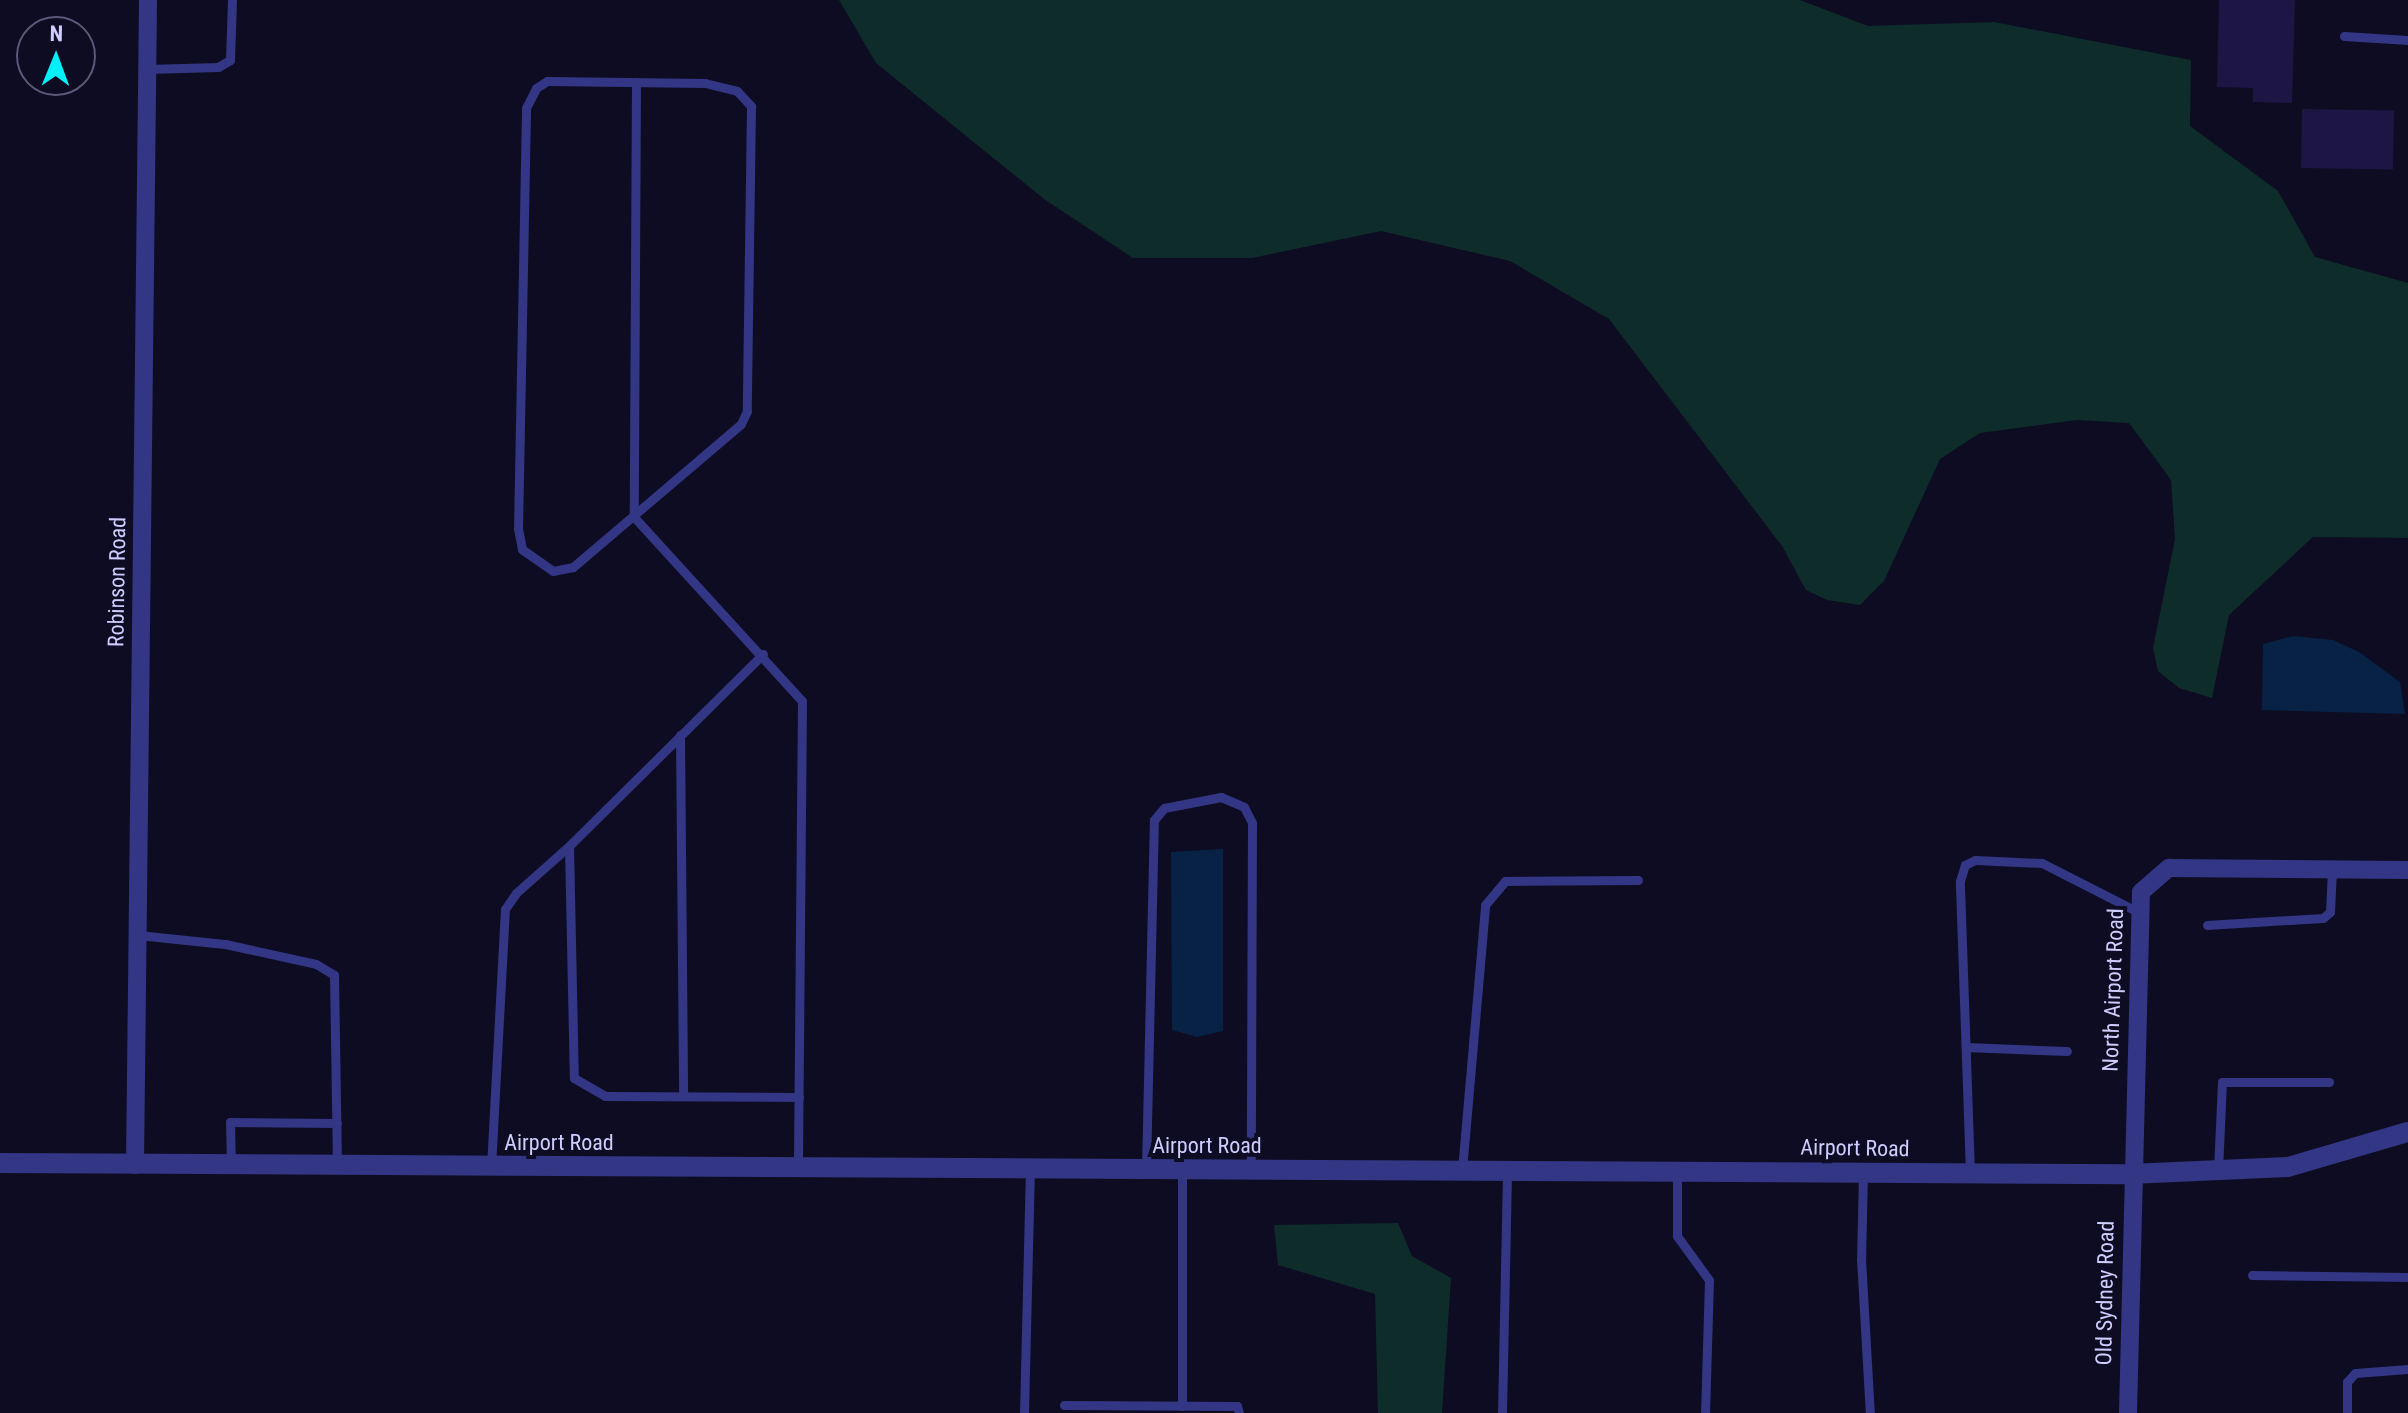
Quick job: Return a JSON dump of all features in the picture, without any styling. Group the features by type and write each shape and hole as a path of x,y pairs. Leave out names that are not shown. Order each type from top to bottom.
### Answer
{"street":[{"name":"Robinson Road","path":"135,1165 148,0"},
{"name":"North Airport Road","path":"2130,1174 2141,892 2169,868 2408,870"},
{"name":"Airport Road","path":"0,1163 1146,1170 1677,1168 1863,1173 2130,1174 2288,1167 2408,1132"},
{"name":"Old Sydney Road","path":"2128,1413 2130,1174"}],"lane":[{"path":"147,69 218,67 230,60 232,0"},
{"path":"2344,36 2408,40"},
{"path":"547,81 724,85 737,91 751,106 747,411 741,424 634,517 573,567 553,571 522,549 518,529 526,108 536,88 547,81"},
{"path":"636,82 634,517 763,654 802,701 798,1168"},
{"path":"491,1167 505,909 516,893 569,846 763,654"},
{"path":"680,735 683,1096"},
{"path":"1146,1170 1154,820 1164,808 1221,797 1244,807 1252,823 1251,1170"},
{"path":"569,846 574,1078 605,1096 799,1097"},
{"path":"1970,1173 1960,881 1965,865 1975,860 2042,863 2140,913"},
{"path":"2207,925 2323,918 2330,912 2332,870"},
{"path":"1462,1170 1485,905 1505,881 1638,880"},
{"path":"138,935 225,944 316,964 334,975 337,1166"},
{"path":"1966,1047 2067,1051"},
{"path":"2218,1170 2222,1082 2329,1082"},
{"path":"231,1166 230,1122 337,1123"},
{"path":"1677,1168 1677,1236 1709,1280 1705,1413"},
{"path":"1024,1413 1030,1169"},
{"path":"1182,1170 1182,1406"},
{"path":"1502,1413 1507,1170"},
{"path":"1863,1173 1862,1274 1870,1413"},
{"path":"2252,1275 2408,1277"},
{"path":"2347,1413 2347,1382 2355,1373 2408,1369"},
{"path":"1064,1405 1237,1406 1239,1413"}],"green space":[{"path":"839,0 1800,0 1868,26 1994,22 2191,60 2190,126 2278,191 2315,257 2408,283 2408,538 2313,537 2229,615 2212,698 2179,688 2158,671 2153,648 2175,539 2171,480 2129,423 2077,420 1980,433 1940,459 1884,581 1860,605 1827,600 1806,590 1782,546 1609,319 1510,261 1381,231 1252,258 1133,258 1044,199 876,63"},
{"path":"1398,1223 1412,1256 1451,1278 1442,1413 1378,1413 1375,1294 1278,1265 1274,1225"}],"water":[{"path":"2293,636 2333,640 2359,652 2400,682 2405,714 2262,710 2263,644"},
{"path":"1223,849 1223,1031 1197,1037 1172,1030 1171,852"}],"building":[{"path":"2219,0 2295,0 2292,103 2253,102 2253,88 2217,87"},
{"path":"2302,109 2394,111 2393,170 2301,168"}]}
